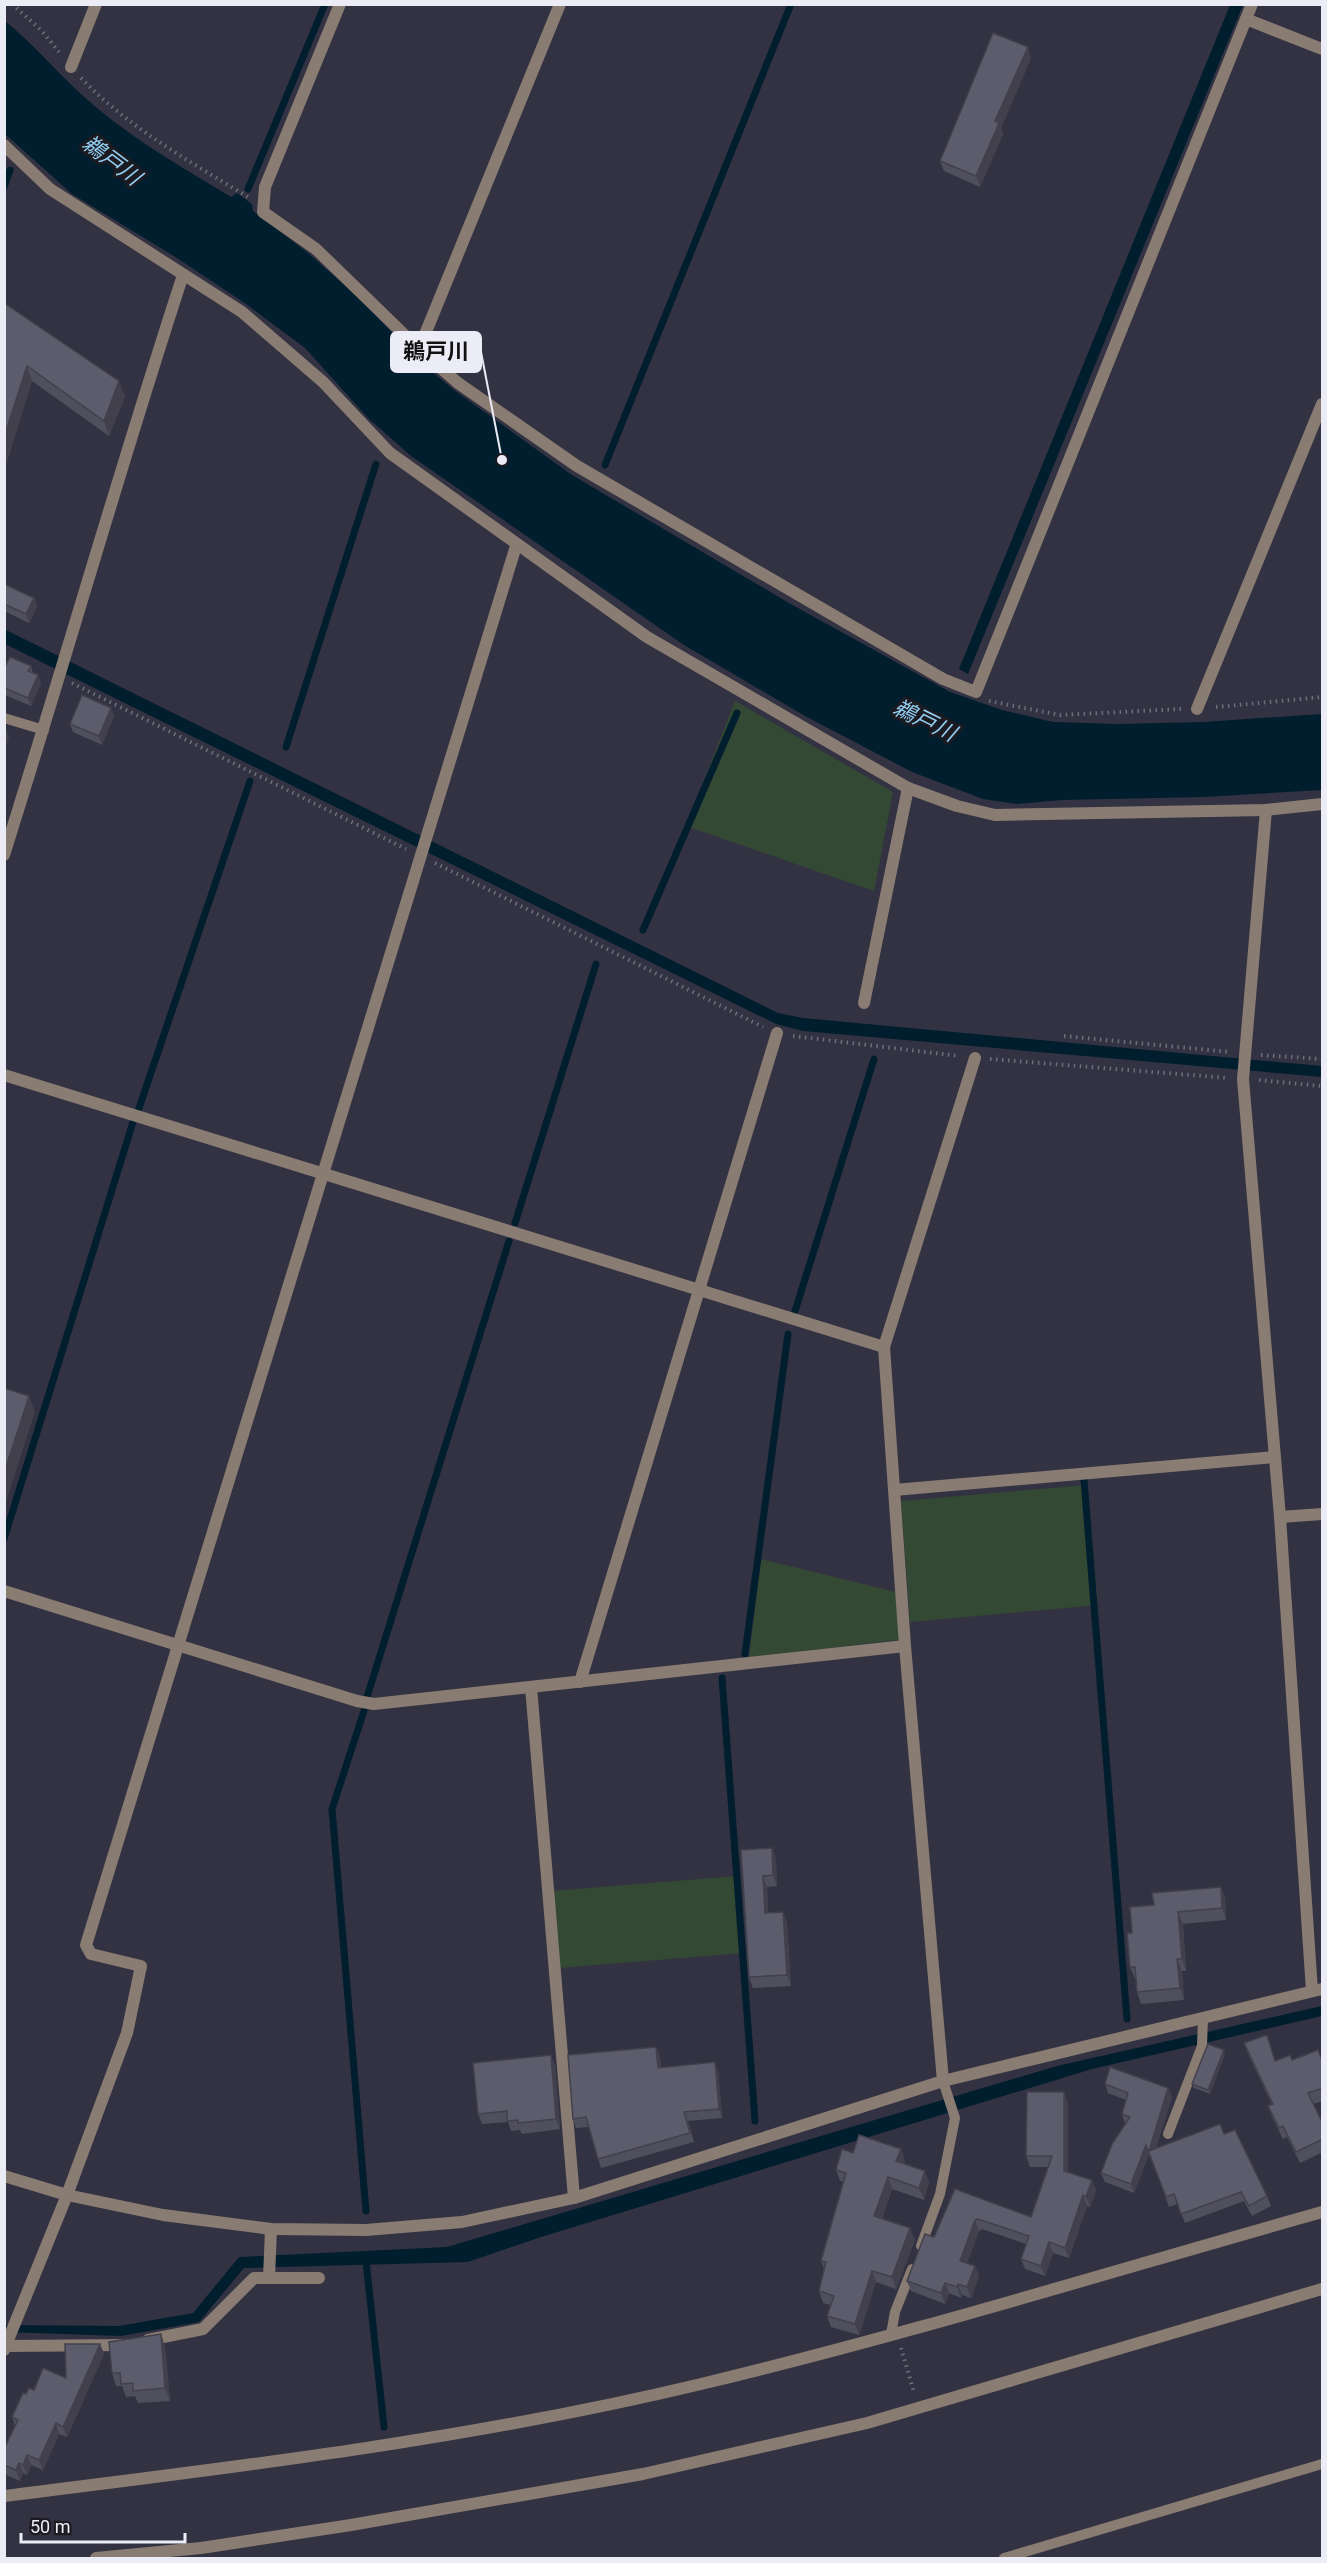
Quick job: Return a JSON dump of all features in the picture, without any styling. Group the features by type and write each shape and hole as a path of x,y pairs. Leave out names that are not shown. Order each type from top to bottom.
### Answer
{"street":[{"path":"70,67 96,4"},
{"path":"340,4 265,187 264,212 316,249 419,349 458,382 577,466 943,679 976,692 1252,4"},
{"path":"419,349 560,4"},
{"path":"1246,19 1323,50"},
{"path":"4,145 50,189 242,312 323,382 390,453 516,546 647,637 908,788 957,806 995,815 1266,810 1323,804"},
{"path":"4,855 67,656 134,424 183,275"},
{"path":"1197,709 1323,404"},
{"path":"319,2278 270,2274 254,2278 203,2329 120,2346 7,2345 67,2195 127,2033 141,1966 90,1954 86,1945 176,1645 516,546"},
{"path":"864,1003 908,788"},
{"path":"4,2176 67,2195 163,2215 271,2229 366,2230 462,2222 574,2198 944,2081 1203,2024 1317,1990 1243,1076 1266,810"},
{"path":"580,1682 777,1033"},
{"path":"944,2081 905,1646 884,1347 975,1058"},
{"path":"4,1075 884,1347"},
{"path":"894,1490 1275,1457"},
{"path":"1280,1517 1323,1514"},
{"path":"4,1591 357,1701 374,1704 905,1646"},
{"path":"531,1687 574,2198"},
{"path":"4,2496 372,2449 700,2385 894,2333 1323,2212"},
{"path":"270,2274 271,2229"},
{"path":"96,2559 201,2548 305,2532 643,2474 867,2422 1323,2289"}],"lane":[{"path":"4,717 44,730"},
{"path":"1168,2134 1202,2046 1203,2024"},
{"path":"894,2333 895,2312 940,2194 955,2118 944,2081"},
{"path":"1004,2559 1323,2464"}],"path":[{"path":"12,4 42,31 70,67 108,104 154,140 253,200 264,212"},
{"path":"60,678 777,1033 975,1058 1243,1076 1323,1086"},
{"path":"976,692 983,699 1060,715 1197,709 1323,697"},
{"path":"1064,1036 1245,1055 1323,1059"},
{"path":"894,2333 918,2408"}],"green space":[{"path":"735,701 893,792 874,891 686,826"},
{"path":"1087,1485 1098,1605 910,1622 901,1501"},
{"path":"761,1559 896,1592 901,1632 898,1640 749,1657"},
{"path":"737,1876 743,1953 559,1968 552,1891"}],"water":[{"path":"1230,5 1243,5 968,674 959,669"},
{"path":"4,20 85,98 129,133 231,197 237,193 252,204 253,211 308,253 358,297 421,363 454,390 572,475 789,603 950,692 1002,710 1053,722 1118,724 1203,722 1322,714 1322,790 1204,797 1062,800 1017,804 983,799 912,772 805,716 684,645 411,456 369,419 305,348 246,304 177,258 72,194 5,134"},
{"path":"4,629 778,1013 803,1018 1322,1066 1322,1077 803,1031 776,1024 5,644"},
{"path":"1322,2006 1322,2016 1092,2069 541,2237 468,2262 244,2268 199,2322 121,2336 5,2332 5,2325 119,2326 193,2313 239,2257 447,2247 1057,2066"}],"building":[{"path":"993,33 1028,47 995,121 999,123 976,176 940,161"},
{"path":"4,303 119,381 104,421 27,366 4,437"},
{"path":"4,584 34,598 26,614 4,604"},
{"path":"10,657 31,666 28,671 38,675 28,698 4,688 4,669"},
{"path":"82,695 111,708 99,736 70,724"},
{"path":"4,1388 29,1396 4,1473"},
{"path":"772,1848 773,1875 763,1876 765,1913 783,1912 787,1975 749,1977 741,1850"},
{"path":"1221,1887 1222,1908 1178,1912 1182,1959 1177,1959 1180,1988 1137,1992 1135,1967 1130,1967 1127,1933 1132,1933 1130,1907 1154,1905 1152,1893"},
{"path":"1267,2035 1275,2061 1290,2055 1292,2060 1318,2050 1323,2063 1323,2088 1308,2093 1323,2124 1323,2139 1296,2152 1283,2126 1279,2128 1268,2106 1273,2104 1244,2043"},
{"path":"1208,2044 1224,2050 1208,2090 1192,2084"},
{"path":"656,2047 658,2068 715,2062 719,2109 684,2112 690,2133 598,2159 586,2117 573,2119 568,2055"},
{"path":"551,2055 556,2119 518,2123 518,2120 507,2121 507,2111 478,2114 473,2063"},
{"path":"1110,2067 1168,2088 1149,2151 1220,2124 1224,2134 1235,2130 1267,2196 1249,2206 1241,2192 1181,2214 1174,2194 1166,2197 1146,2145 1131,2184 1101,2173 1112,2144 1130,2117 1122,2114 1128,2093 1105,2084"},
{"path":"1027,2092 1064,2092 1064,2171 1092,2180 1086,2197 1083,2195 1065,2248 1049,2242 1041,2266 1021,2259 1029,2236 978,2219 975,2220 960,2261 975,2266 967,2287 945,2283 941,2293 907,2281 925,2234 934,2237 955,2189 1031,2217 1052,2156 1026,2156"},
{"path":"859,2135 901,2149 896,2161 925,2171 919,2188 888,2177 874,2216 910,2228 892,2277 872,2271 855,2324 827,2316 834,2296 819,2291 826,2262 821,2261 846,2173 836,2170 842,2149 853,2153"},
{"path":"161,2334 165,2388 133,2391 133,2383 121,2384 120,2373 112,2373 109,2342"},
{"path":"65,2344 100,2344 63,2427 56,2423 39,2460 27,2455 23,2465 19,2463 16,2470 4,2465 4,2449 18,2420 12,2417 23,2393 26,2394 29,2388 34,2390 43,2368 66,2378"}],"waterway":[{"path":"248,189 325,4"},
{"path":"605,465 791,4"},
{"path":"4,187 10,170"},
{"path":"286,747 376,464"},
{"path":"643,930 737,713"},
{"path":"139,1108 250,781"},
{"path":"515,1223 596,964"},
{"path":"795,1311 874,1059"},
{"path":"4,1539 133,1122"},
{"path":"367,1697 509,1241"},
{"path":"745,1654 788,1334"},
{"path":"1084,1480 1127,2019"},
{"path":"722,1678 755,2121"},
{"path":"364,1711 332,1809 366,2211"},
{"path":"366,2261 384,2427"}],"place":[{"name":"鵜戸川","path":"502,460"}]}
